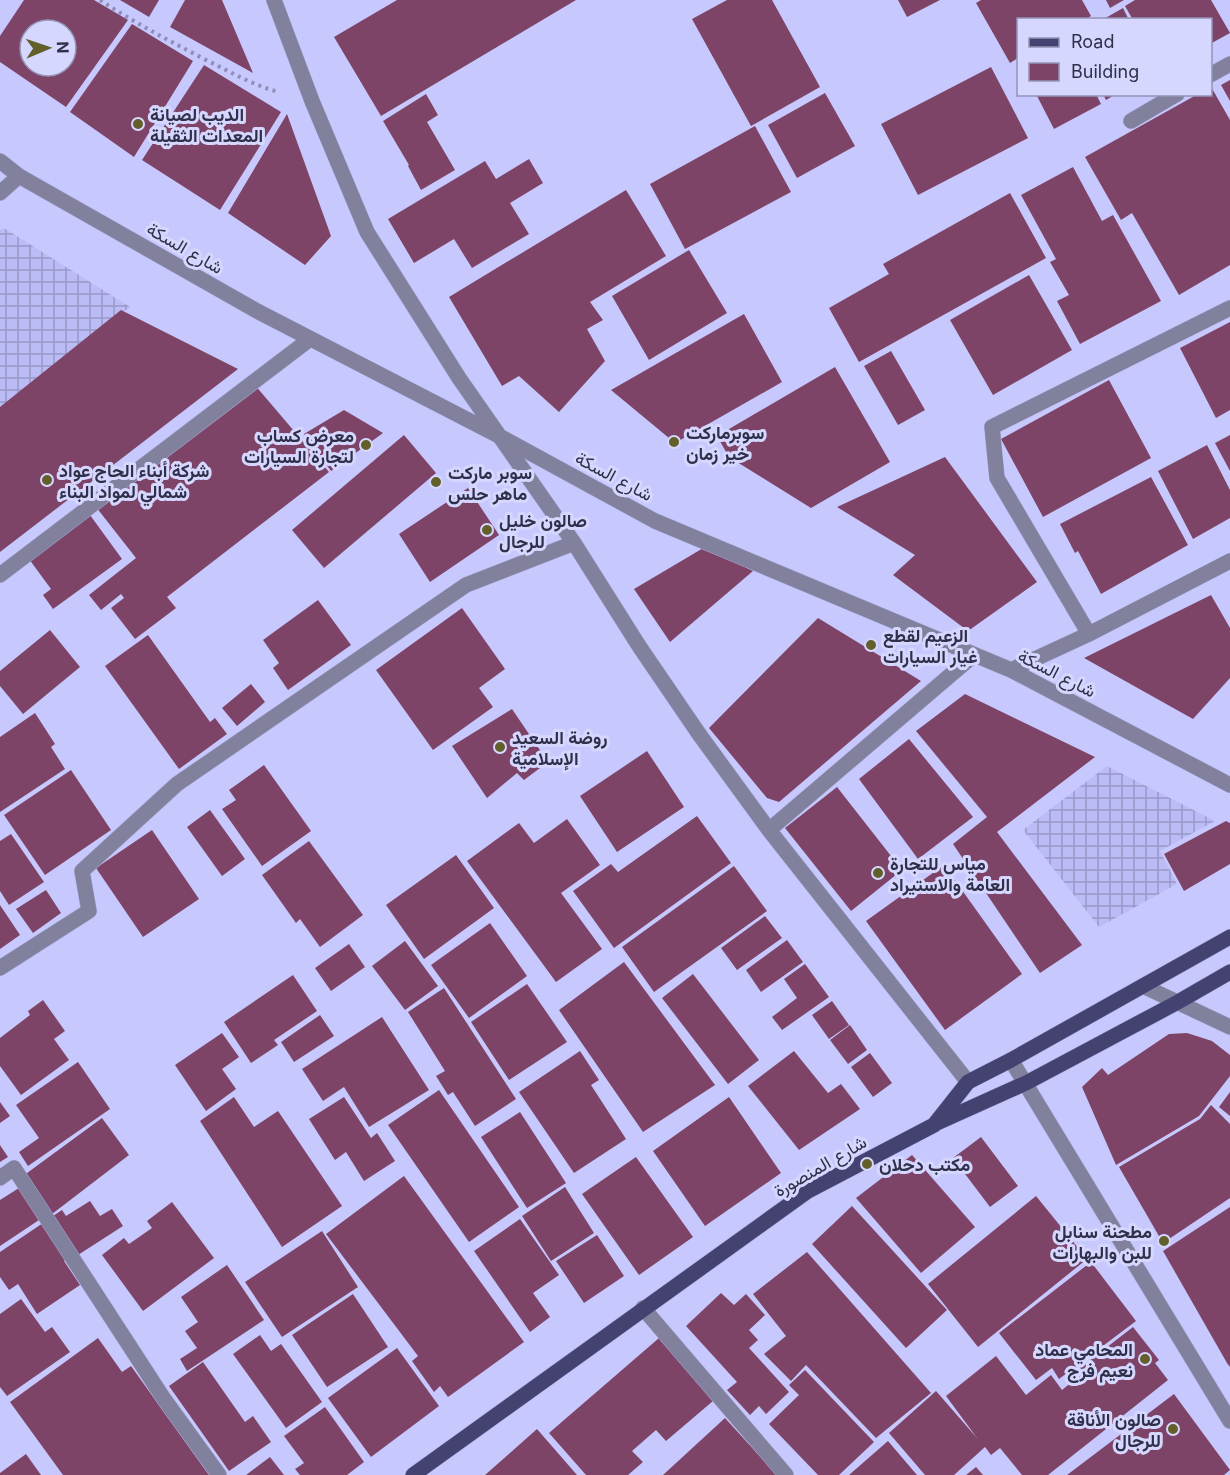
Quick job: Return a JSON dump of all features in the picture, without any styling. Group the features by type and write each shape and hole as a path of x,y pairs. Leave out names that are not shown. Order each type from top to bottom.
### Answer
{"main road":[{"name":"شارع المنصورة","path":"413,1475 808,1191 934,1125 969,1082 1230,937"},
{"path":"934,1125 1026,1083 1230,972"}],"street":[{"path":"274,0 312,101 368,232 459,378 574,543 639,646 699,734 769,830 969,1082"},
{"path":"1212,74 1230,64"},
{"path":"1131,121 1174,96"},
{"name":"شارع السكة","path":"0,161 19,176 257,311 501,437 655,520 1011,670 1230,785"},
{"path":"0,193 19,176"},
{"path":"1089,634 996,478 992,427 1230,308"},
{"path":"0,575 310,339"},
{"path":"0,968 89,911 82,871 177,784 466,585 574,543"},
{"path":"1011,670 1089,634 1230,561"},
{"path":"769,830 974,655"},
{"path":"1143,986 1230,1027"},
{"path":"1011,1060 1230,1421"},
{"path":"0,1178 14,1168 164,1399 219,1475"},
{"path":"643,1308 786,1475"}],"path":[{"path":"100,0 165,39 259,87 312,101"}],"shaded area":[{"path":"4,228 130,307 0,409 0,230"},
{"path":"1107,766 1215,821 1160,851 1177,884 1099,927 1023,830"}],"building":[{"path":"24,0 94,0 128,20 66,107 23,78 78,78 78,18 18,18 18,74 0,62 0,36"},
{"path":"120,0 159,0 149,17"},
{"path":"185,0 222,0 253,73 170,27"},
{"path":"397,0 576,0 381,116 334,37"},
{"path":"727,0 772,0 820,87 751,126 692,19"},
{"path":"898,0 940,0 907,17"},
{"path":"981,0 1082,0 1091,16 1088,18 1017,18 1017,59 1010,63 976,3"},
{"path":"1106,0 1124,0 1110,8"},
{"path":"1135,0 1211,0 1230,33 1212,43 1212,18 1132,18 1125,6"},
{"path":"1123,8 1128,18 1106,18"},
{"path":"132,24 193,61 134,157 70,112"},
{"path":"204,65 281,112 220,210 142,160"},
{"path":"991,67 1028,138 918,195 881,124"},
{"path":"1230,80 1230,101 1221,85"},
{"path":"1212,88 1230,120 1230,265 1179,295 1132,213 1121,220 1085,157 1194,96 1212,96"},
{"path":"825,93 855,146 797,178 768,125"},
{"path":"426,94 438,115 427,122 455,170 421,190 383,121"},
{"path":"1037,96 1097,96 1101,104 1054,129"},
{"path":"287,114 331,236 305,265 228,213"},
{"path":"755,126 791,192 685,249 650,184"},
{"path":"529,159 543,183 510,203 529,234 472,268 454,239 414,263 388,219 485,161 496,179"},
{"path":"1073,167 1102,221 1113,215 1161,301 1080,344 1057,301 1069,295 1050,262 1056,259 1021,195"},
{"path":"626,190 666,256 590,302 603,320 587,329 605,361 559,412 519,376 502,386 449,297"},
{"path":"1010,193 1046,258 859,362 829,308 889,274 883,264"},
{"path":"689,250 727,313 649,360 612,296"},
{"path":"1029,275 1072,350 993,395 950,320"},
{"name":"شركة أبناء الحاج عواد شمالي لمواد البناء","path":"121,310 238,369 0,552 0,407"},
{"path":"744,314 782,382 675,443 611,390"},
{"path":"1230,322 1230,410 1216,418 1180,348"},
{"path":"891,351 925,410 898,425 864,366"},
{"path":"835,367 890,462 811,508 729,457 717,436"},
{"path":"1109,380 1151,458 1043,517 1001,439"},
{"path":"254,384 329,472 167,597 176,608 135,639 111,608 124,598 121,594 101,610 89,595 136,558 96,507"},
{"path":"344,410 383,433 331,471 304,434"},
{"path":"404,435 436,473 324,568 292,530"},
{"path":"1230,435 1230,471 1215,443"},
{"path":"1207,445 1230,490 1230,518 1193,539 1158,471"},
{"path":"945,457 1037,582 968,631 893,575 915,555 837,507"},
{"path":"1151,477 1188,545 1101,594 1078,551 1075,553 1060,524"},
{"path":"468,488 499,535 430,582 399,534"},
{"path":"90,515 122,559 53,609 43,595 51,589 29,559"},
{"path":"705,547 753,571 670,642 634,589"},
{"path":"1211,595 1230,628 1230,678 1193,719 1084,658"},
{"path":"318,600 351,645 288,690 273,668 279,663 263,640"},
{"path":"462,608 505,669 479,688 493,707 433,750 376,670"},
{"path":"818,618 921,681 779,802 767,798 709,728"},
{"path":"50,630 80,667 23,714 0,686 0,671"},
{"path":"148,635 210,722 215,718 227,734 179,769 105,666"},
{"path":"251,684 265,702 237,726 222,708"},
{"path":"965,694 1095,757 997,832 1082,945 1040,973 953,844 987,817 916,731"},
{"path":"512,709 548,762 524,780 517,773 487,798 452,746"},
{"path":"35,713 55,744 51,747 65,769 0,812 0,737"},
{"path":"909,739 973,817 918,859 859,779"},
{"path":"647,751 684,807 617,852 580,796"},
{"path":"264,765 311,831 262,866 222,809 236,800 229,790"},
{"path":"71,770 111,830 45,875 4,815"},
{"path":"837,787 902,870 851,911 785,828"},
{"path":"210,810 245,859 222,876 187,827"},
{"path":"697,816 731,863 614,948 573,891 611,864 618,872"},
{"path":"567,819 600,865 561,893 602,949 556,982 467,861 519,823 534,843"},
{"path":"1226,821 1230,823 1230,864 1184,891 1164,854"},
{"path":"152,830 199,899 143,937 96,868"},
{"path":"11,834 44,882 9,905 0,891 0,841"},
{"path":"309,841 363,915 320,947 300,919 296,923 262,875"},
{"path":"456,855 494,908 424,959 386,905"},
{"path":"944,865 1022,974 945,1030 866,921"},
{"path":"734,866 767,911 654,992 622,947"},
{"path":"46,890 61,913 33,933 16,909"},
{"path":"0,905 20,935 0,949"},
{"path":"765,916 782,938 737,970 721,948"},
{"path":"490,923 527,976 469,1018 431,965"},
{"path":"787,940 803,962 761,992 746,970"},
{"path":"405,941 438,986 405,1010 372,966"},
{"path":"349,944 365,967 331,991 315,968"},
{"path":"624,962 715,1085 643,1132 559,1010"},
{"path":"805,964 829,997 782,1030 772,1017 797,998 784,979"},
{"path":"693,974 759,1060 728,1084 662,998"},
{"path":"293,975 317,1011 274,1040 278,1045 251,1063 224,1022"},
{"path":"527,984 567,1042 509,1080 471,1022"},
{"path":"444,988 516,1099 475,1126 453,1092 448,1095 436,1076 445,1071 408,1012"},
{"path":"43,1000 65,1031 54,1039 69,1060 21,1095 0,1066 0,1038 30,1015 28,1011"},
{"path":"832,1001 849,1025 829,1039 812,1015"},
{"path":"320,1015 334,1036 294,1062 281,1042"},
{"path":"382,1017 429,1090 369,1127 344,1087 323,1101 302,1069"},
{"path":"850,1025 867,1050 848,1064 830,1040"},
{"path":"222,1033 239,1057 222,1069 236,1089 206,1111 175,1065"},
{"path":"1187,1033 1212,1041 1230,1055 1230,1076 1199,1116 1116,1165 1082,1087 1102,1068 1108,1075 1169,1034"},
{"path":"580,1051 599,1080 591,1085 626,1139 574,1173 519,1092"},
{"path":"794,1051 828,1093 841,1084 860,1109 799,1150 748,1086"},
{"path":"870,1053 892,1083 873,1097 851,1067"},
{"path":"78,1062 110,1109 28,1166 19,1152 39,1138 16,1105"},
{"path":"439,1090 519,1207 469,1242 388,1125"},
{"path":"1230,1092 1230,1116 1219,1107"},
{"path":"234,1097 254,1127 278,1111 342,1206 282,1247 200,1121"},
{"path":"344,1097 371,1138 377,1133 395,1161 364,1181 346,1152 335,1160 309,1119"},
{"path":"729,1097 781,1173 705,1226 653,1151"},
{"path":"0,1102 10,1116 0,1123"},
{"path":"1211,1105 1230,1124 1230,1198 1163,1243 1119,1167 1200,1119"},
{"path":"520,1112 566,1183 527,1208 481,1137"},
{"path":"102,1118 129,1155 52,1214 23,1176"},
{"path":"981,1137 1018,1186 990,1207 953,1158"},
{"path":"0,1145 8,1157 0,1162"},
{"path":"912,1155 975,1227 921,1273 856,1198"},
{"path":"636,1157 693,1237 639,1275 582,1194"},
{"path":"404,1176 524,1342 448,1397 440,1386 434,1392 412,1361 418,1356 326,1234"},
{"path":"565,1187 594,1233 551,1261 522,1216"},
{"path":"19,1188 39,1220 0,1246 0,1200"},
{"path":"1036,1196 1087,1259 978,1347 928,1284"},
{"path":"90,1201 100,1216 112,1209 123,1226 78,1255 53,1216 62,1210 66,1216"},
{"path":"172,1202 214,1258 143,1311 102,1255 124,1238 129,1244 152,1228 147,1221"},
{"path":"852,1206 947,1310 906,1348 812,1244"},
{"path":"1230,1207 1230,1367 1163,1251"},
{"path":"520,1219 559,1275 533,1293 550,1317 530,1332 474,1251"},
{"path":"43,1223 67,1259 64,1261 80,1285 37,1314 18,1284 9,1290 0,1277 0,1252"},
{"path":"322,1231 358,1287 282,1337 245,1282"},
{"path":"597,1235 624,1276 584,1303 556,1261"},
{"path":"807,1252 931,1393 876,1438 806,1365 791,1381 764,1354 786,1336 753,1294"},
{"path":"1091,1262 1136,1321 1059,1379 1052,1368 1036,1380 999,1333"},
{"path":"227,1265 264,1320 187,1371 180,1359 197,1348 185,1331 198,1322 181,1297"},
{"path":"721,1293 734,1305 746,1294 765,1315 749,1330 758,1340 749,1348 789,1392 766,1414 759,1406 750,1415 727,1390 737,1382 686,1326"},
{"path":"353,1294 388,1347 327,1387 292,1335"},
{"path":"21,1299 45,1332 52,1327 70,1352 7,1396 0,1387 0,1314"},
{"path":"1133,1327 1159,1360 1155,1363 1168,1380 1048,1475 1022,1475 1000,1448 991,1455 985,1447 954,1475 925,1475 889,1433 936,1391 977,1438 946,1396 996,1356 1026,1395 1051,1375 1062,1390 1084,1372 1080,1368"},
{"path":"260,1335 271,1351 281,1344 322,1402 286,1428 233,1354"},
{"path":"98,1338 122,1372 131,1366 209,1475 63,1475 10,1402"},
{"path":"659,1338 713,1401 666,1441 656,1430 632,1451 643,1462 628,1475 586,1475 549,1433"},
{"path":"397,1348 439,1406 371,1457 328,1398"},
{"path":"203,1362 245,1422 253,1416 271,1442 229,1471 169,1386"},
{"path":"805,1370 874,1442 839,1475 818,1475 769,1424 799,1395 789,1385"},
{"path":"1174,1394 1230,1470 1224,1475 1067,1475"},
{"path":"325,1407 364,1462 347,1475 300,1475 295,1469 304,1463 284,1436"},
{"path":"725,1418 777,1475 663,1475"},
{"path":"537,1429 577,1475 485,1475"},
{"path":"888,1441 917,1475 849,1475"},
{"path":"26,1454 41,1475 0,1475 0,1473"},
{"path":"270,1457 284,1475 246,1475"},
{"path":"976,1467 983,1475 966,1475"}],"place":[{"name":"الديب لصيانة المعدات الثقيلة","path":"138,124"},
{"name":"سوبرماركت خير زمان","path":"674,442"},
{"name":"معرض كساب لتجارة السيارات","path":"366,445"},
{"name":"شركة أبناء الحاج عواد شمالي لمواد البناء","path":"47,480"},
{"name":"سوبر ماركت ماهر حلس","path":"436,482"},
{"name":"صالون خليل للرجال","path":"487,530"},
{"name":"الزعيم لقطع غيار السيارات","path":"871,645"},
{"name":"روضة السعيد الإسلامية","path":"500,747"},
{"name":"مياس للتجارة العامة والاستيراد","path":"878,873"},
{"name":"مكتب دحلان","path":"867,1164"},
{"name":"مطحنة سنابل للبن والبهارات","path":"1164,1241"},
{"name":"المحامي عماد نعيم فرج","path":"1145,1359"},
{"name":"صالون الأناقة للرجال","path":"1173,1429"}]}
